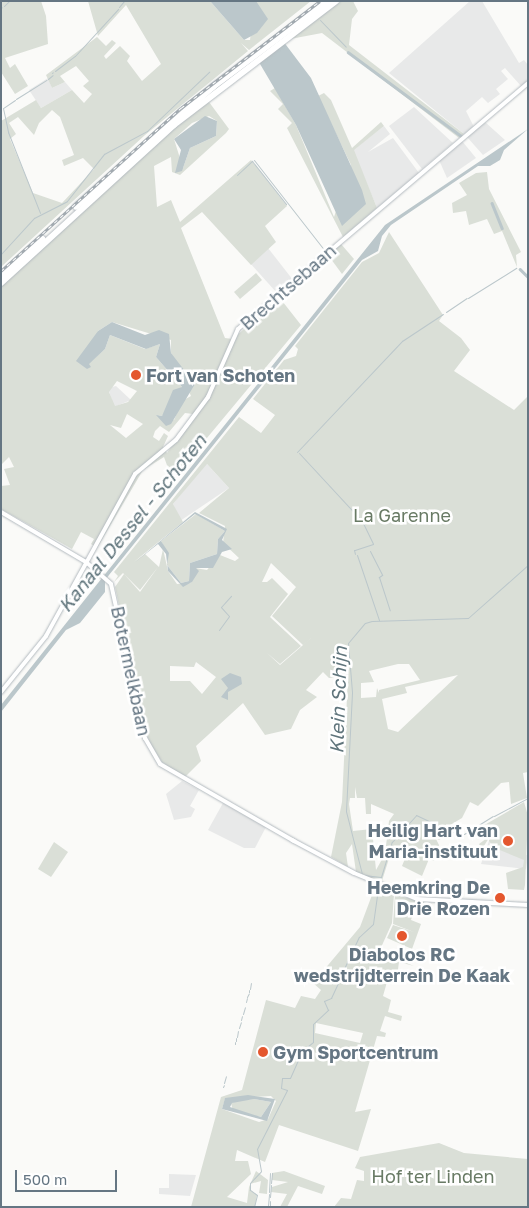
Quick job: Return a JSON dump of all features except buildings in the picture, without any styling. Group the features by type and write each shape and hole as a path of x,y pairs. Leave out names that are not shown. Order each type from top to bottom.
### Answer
{"highway":[{"path":"1,277 171,121 328,1"},
{"path":"287,33 336,1"},
{"path":"1,283 147,148 245,64"}],"main road":[{"name":"Brechtsebaan","path":"1,692 41,644 135,474 176,440 208,397 238,329 528,83"},
{"name":"Botermelkbaan","path":"1,512 86,562 108,580 153,755 172,773 372,883 408,897 440,901 528,905"}],"shaded area":[{"path":"210,1 256,1 268,19 257,33 244,40"},
{"path":"470,1 482,1 519,63 524,60 528,65 528,81 521,86 505,68 501,71 508,79 496,89 500,94 488,103 482,97 466,111 474,127 485,122 505,140 483,155 467,137 473,127 464,134 389,73"},
{"path":"277,33 311,78 362,190 366,204 342,226 296,125 253,52"},
{"path":"48,78 52,88 65,82 72,90 41,108 29,90"},
{"path":"414,107 453,143 422,169 389,126"},
{"path":"205,116 217,121 216,136 190,148 182,171 175,173 181,150 174,139"},
{"path":"384,126 390,134 368,152 393,138 419,173 377,208 353,150"},
{"path":"528,129 504,150 500,160 490,166 478,166 391,225 382,236 378,251 362,260 105,580 105,592 80,623 66,630 1,712 1,705 385,225"},
{"path":"462,141 476,158 447,178 439,160"},
{"path":"268,248 293,280 277,293 250,263"},
{"path":"112,322 145,335 159,330 169,334 171,353 195,384 171,424 166,426 156,415 162,416 173,390 182,387 156,357 160,344 146,349 110,335 105,349 89,364 91,367 87,369 76,361 98,331"},
{"path":"116,386 131,400 114,407 108,388"},
{"path":"206,463 229,488 180,521 173,504"},
{"path":"195,512 227,529 222,540 232,549 222,552 213,568 196,568 199,571 192,582 183,587 168,571 167,565 181,583 189,581 190,563 217,554 218,539 225,531 195,514 161,541 169,553 167,564 166,554 158,544 134,563"},
{"path":"230,673 241,677 242,684 228,692 228,700 221,697 228,688 221,679"},
{"path":"182,781 199,790 190,806 195,809 191,817 174,820 166,794"},
{"path":"223,803 266,827 255,848 244,848 208,830"},
{"path":"492,832 528,856 526,869 481,864"},
{"path":"248,1095 275,1099 267,1121 222,1109 225,1098","holes":["254,1099 271,1102 261,1117 230,1107 232,1103"]},
{"path":"169,1174 196,1175 190,1196 159,1194 159,1188 169,1188"}],"green space":[{"path":"1,1 41,1 46,16 48,44 5,58 10,68 15,64 28,86 15,94 1,72"},
{"path":"88,1 210,1 244,40 250,40 255,1 311,1 249,50 241,43 248,51 145,135 1,267 1,121 36,100 41,108 72,90 84,103 92,94 83,86 89,81 76,66 60,76 65,82 52,88 46,75 97,37 106,46 112,40 116,43 104,56 106,59 120,46 130,56 127,61 142,81 161,64 126,5 98,36","holes":["52,110 60,117 74,155 62,160 64,166 83,158 94,169 62,203 33,193 10,139 16,134 9,123 18,117 34,135 39,123"]},
{"path":"340,1 353,1 358,11 352,19 349,45 464,134 459,138 322,33 285,40"},
{"path":"255,65 209,102 229,129 226,133 180,175 172,172 171,157 154,166 157,207 171,200 180,222 251,160 287,206 265,226 276,242 251,265 202,212 181,228 225,338 233,339 279,297 301,325 182,468 181,465 168,468 164,457 143,470 97,548 91,544 94,539 81,532 72,549 1,509 1,486 10,485 4,469 14,467 9,457 1,465 1,285 175,126","holes":["209,116 217,121 216,136 190,148 183,168 174,139 192,123","112,322 171,340 171,353 191,396 182,401 174,420 156,415 162,416 182,387 156,357 160,344 145,349 110,335 105,349 88,364 98,331","117,381 137,391 128,402 115,406 109,392","185,413 193,414 167,453 163,447 168,436 164,433 159,441 153,437 155,431 160,426 169,432","127,414 143,424 126,438 110,425 121,428"]},
{"path":"275,88 296,125 334,217 351,165 318,96 324,93 331,100 352,148 381,122 384,126 354,150 377,208 343,237 287,128 292,123 278,109 283,104 270,91"},
{"path":"487,172 489,189 521,252 516,255 517,267 502,231 494,234 487,219 469,225 466,211 453,213 452,203 467,195 459,183 476,173"},
{"name":"La Garenne","path":"389,232 443,315 439,321 461,338 470,350 454,371 514,410 528,396 528,772 523,773 527,798 511,804 509,782 501,783 478,806 470,802 462,818 445,828 440,840 436,839 439,845 434,861 429,859 422,876 402,866 406,856 392,849 381,884 356,872 352,844 346,853 348,867 331,857 342,802 348,676 329,678 323,672 306,690 317,697 300,710 291,729 265,735 243,703 196,746 201,761 184,778 162,762 149,742 115,587 124,574 114,582 118,576 114,572 239,417 261,433 275,415 253,399 284,360 296,356 298,349 295,346 362,262 379,253","holes":["207,464 229,488 199,513 225,526 223,543 239,558 235,561 220,555 207,570 195,568 191,583 177,584 168,571 163,549 159,567 145,554 134,562 183,522 173,504","271,563 296,587 272,616 303,645 325,626 280,665 267,653 280,664 301,646 270,617 288,594 272,578 267,582 262,582","158,567 140,592 124,574 140,590","196,662 216,677 202,694 190,681 170,681 170,666 194,667","398,664 409,664 420,680 379,690 379,693 377,688 376,697 361,698 361,683 374,682 369,671","458,675 398,732 388,729 382,699 407,693 405,687","355,787 357,798 365,798 366,814 371,814 371,804 394,814 389,821 385,854 376,870 372,829 353,831 349,804 350,798 355,798"]},
{"path":"341,244 354,259 342,274 328,255"},
{"path":"256,273 262,280 240,299 234,292"},
{"path":"196,514 225,531 218,539 217,554 190,563 189,581 181,583 167,565 168,554 161,541"},
{"path":"524,802 528,816 525,885 524,890 508,889 506,873 523,867 524,860 495,848 489,841 492,833 482,849 479,844 487,838 481,827"},
{"path":"54,842 68,852 51,877 38,869"},
{"path":"375,887 394,894 392,923 379,952 414,966 399,962 396,984 387,982 383,996 391,1000 388,1012 402,1016 401,1021 385,1016 380,1031 386,1033 385,1037 377,1036 355,1112 371,1109 358,1151 279,1125 265,1162 237,1150 235,1161 248,1161 251,1174 227,1197 247,1203 250,1185 250,1190 257,1195 255,1206 191,1207 221,1097 242,1090 266,1000 295,1008 301,996 315,999 321,990 313,983 360,927","holes":["316,1023 363,1033 360,1043 315,1033","271,1096 276,1101 268,1119 259,1122 222,1109 225,1099"]},
{"path":"395,895 424,902 419,915 413,913 411,920 421,924 412,949 387,938 393,925 414,932 393,924"},
{"path":"254,1099 271,1102 261,1117 233,1111 231,1103"},
{"name":"Hof ter Linden","path":"439,1143 464,1153 528,1159 528,1207 334,1207 341,1198 351,1199 357,1180 364,1181 364,1171 355,1168 360,1157"},
{"path":"256,1171 268,1180 267,1194 259,1193 261,1181 250,1184"},
{"path":"284,1171 325,1186 322,1194 298,1186 287,1207 280,1207 287,1194 271,1192 272,1187 288,1182 272,1180 272,1173"}],"waterway":[{"path":"4,6 9,1"},
{"path":"119,7 124,1"},
{"path":"303,1 309,1"},
{"path":"55,71 75,56 118,9"},
{"path":"320,20 346,47"},
{"path":"348,52 461,136"},
{"path":"1,254 34,218 67,201 104,154 147,131 209,72"},
{"path":"48,79 53,75"},
{"path":"16,99 46,80"},
{"path":"15,100 3,108 8,132 40,213"},
{"path":"254,160 326,252"},
{"path":"237,175 252,161 286,204"},
{"path":"492,203 502,228"},
{"path":"468,298 516,268"},
{"path":"520,269 528,277"},
{"path":"446,312 467,298"},
{"path":"297,452 402,341 443,314"},
{"path":"299,453 362,521 373,544 354,550 355,554"},
{"path":"370,551 382,575 379,577 390,610"},
{"path":"357,555 379,620"},
{"name":"Klein Schijn","path":"362,874 346,811 352,692 348,643 365,623 372,621 468,618 528,565"},
{"path":"219,630 229,616 221,607 231,596"},
{"path":"494,816 528,798"},
{"path":"381,877 392,842 416,815 444,828"},
{"path":"464,834 493,816"},
{"path":"448,829 459,835"},
{"name":"Klein Schijn","path":"363,875 381,877 380,883"},
{"name":"Klein Schijn","path":"254,1207 257,1195 250,1190 250,1183 261,1171 257,1149 287,1090 281,1088 282,1078 290,1078 302,1051 313,1042 313,1024 328,1010 324,1001 331,998 339,981 334,980 342,973 359,937 373,924 378,888"},
{"path":"250,989 251,983"},
{"path":"247,997 249,993"},
{"path":"246,1002 247,998"},
{"path":"243,1014 245,1007"},
{"path":"241,1020 242,1016"},
{"path":"239,1028 241,1022"},
{"path":"237,1037 238,1031"},
{"path":"224,1083 226,1076"},
{"path":"269,1192 270,1173"},
{"path":"271,1183 272,1173"},
{"path":"270,1197 271,1185"},
{"path":"268,1206 269,1194"},
{"path":"270,1201 270,1206"}],"railway":[{"path":"1,271 181,108 320,1"}],"place":[{"name":"Fort van Schoten","path":"136,375"},
{"name":"Heilig Hart van Maria-instituut","path":"508,841"},
{"name":"Heemkring De Drie Rozen","path":"500,898"},
{"name":"Diabolos RC wedstrijdterrein De Kaak","path":"402,936"},
{"name":"Gym Sportcentrum","path":"263,1052"}],"water label":[{"name":"Kanaal Dessel - Schoten","path":"132,523"}]}
